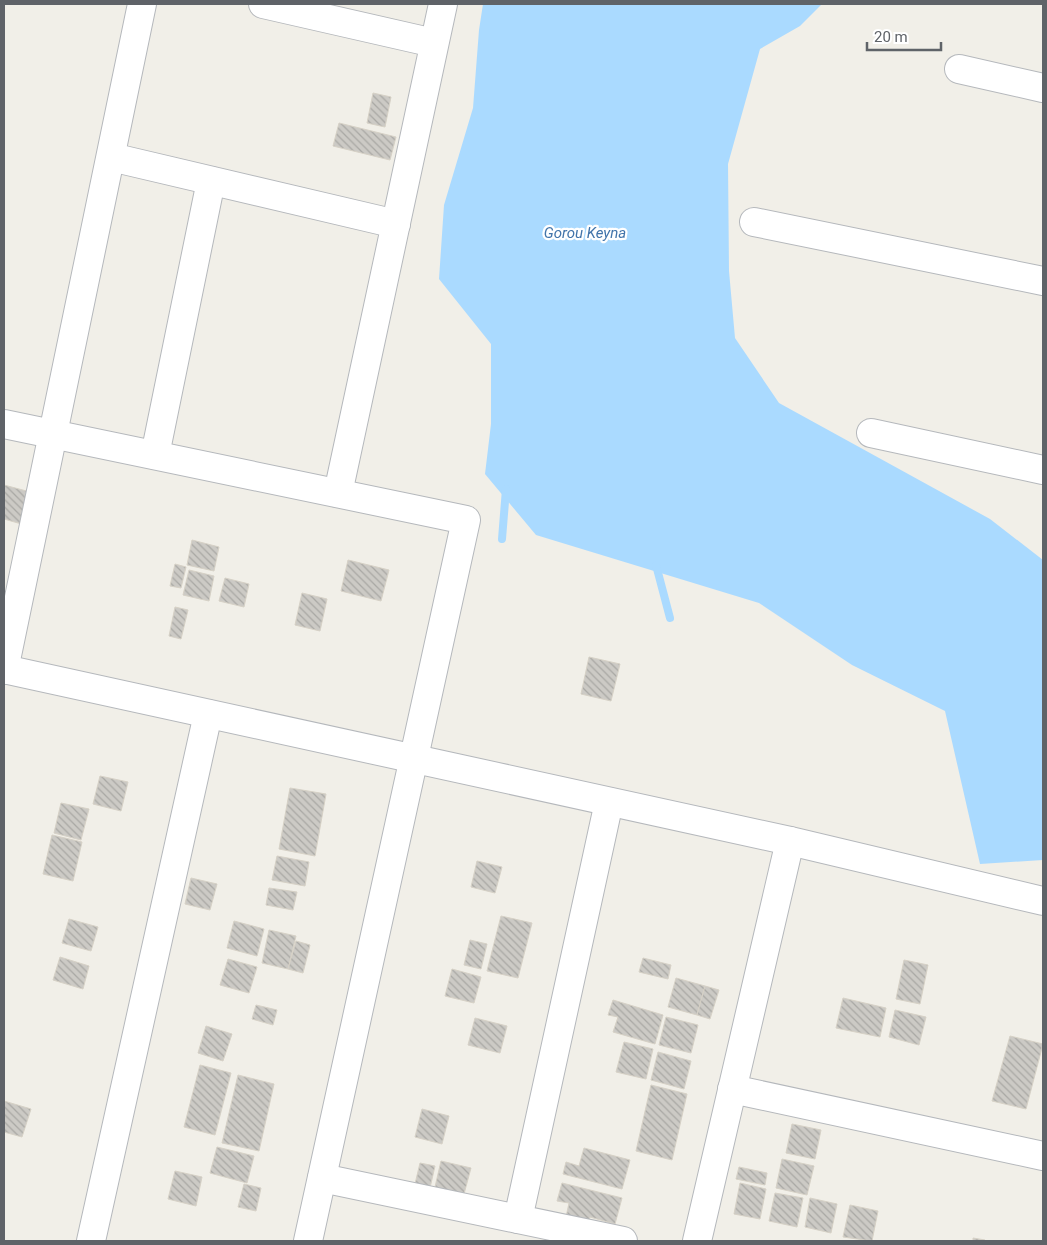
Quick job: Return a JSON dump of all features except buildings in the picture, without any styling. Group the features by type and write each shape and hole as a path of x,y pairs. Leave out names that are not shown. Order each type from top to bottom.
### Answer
{"street":[{"path":"142,4 4,669 790,841 1043,901"},
{"path":"263,4 434,43"},
{"path":"338,493 442,4"},
{"path":"959,69 1043,88"},
{"path":"110,157 396,224"},
{"path":"155,456 211,181"},
{"path":"754,222 1043,281"},
{"path":"4,424 466,520 308,1241"},
{"path":"871,434 1043,470"},
{"path":"91,1241 208,714"},
{"path":"518,1219 609,802"},
{"path":"697,1241 790,841"},
{"path":"732,1090 1043,1156"},
{"path":"322,1178 623,1241"}],"water":[{"name":"Gorou Keyna","path":"483,4 822,4 800,26 760,49 728,164 729,271 735,338 779,403 990,519 1043,560 1043,860 980,864 945,711 852,665 759,603 536,535 485,474 491,424 491,344 439,279 444,205 473,108"}],"waterway":[{"path":"502,539 506,489"},
{"path":"656,565 670,618"}]}
